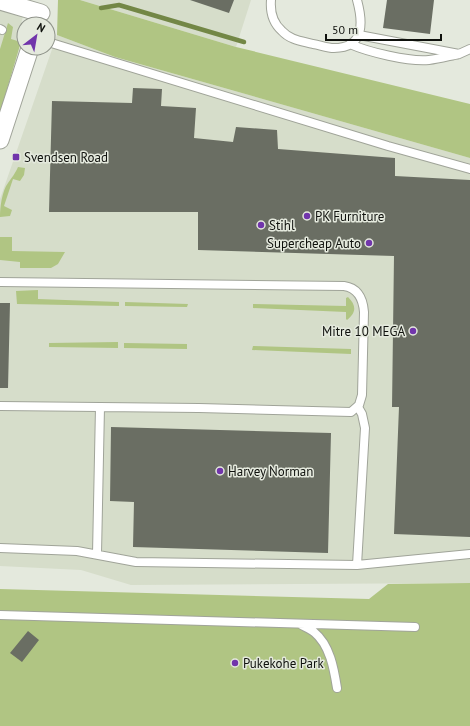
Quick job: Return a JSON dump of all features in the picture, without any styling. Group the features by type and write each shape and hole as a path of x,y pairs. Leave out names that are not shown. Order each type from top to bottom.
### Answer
{"street":[{"path":"0,1 41,12"},
{"path":"0,140 27,56"}],"lane":[{"path":"271,0 274,22 287,36 300,41 333,48 346,47 359,35 361,25 357,0"},
{"path":"359,35 459,54"},
{"path":"56,44 388,146 470,169"},
{"path":"350,44 366,50 414,60 428,60 459,54 470,49"},
{"path":"0,282 350,287 357,292 364,306 362,400 358,407 351,412 199,408 0,406"},
{"path":"97,554 100,407"},
{"path":"357,566 365,428 362,414 358,407"},
{"path":"0,548 78,551 136,562 357,566 470,554"},
{"path":"0,615 415,627"},
{"path":"298,623 315,632 325,646 333,666 337,688"}],"shaded area":[{"path":"0,0 27,0 23,16 16,16 16,44 0,108"},
{"path":"80,0 251,0 236,47"},
{"path":"57,35 115,57 470,158 470,583 131,585 81,570 0,566 0,199 50,56 56,56"}],"green space":[{"path":"58,0 80,0 236,47 470,104 470,158 115,57 57,35"},
{"path":"8,23 13,27 11,39 16,40 17,56 0,113 0,49"},
{"path":"18,167 25,168 24,175 20,181 13,179 4,206 12,210 10,216 0,217 4,190"},
{"path":"0,237 12,237 12,251 65,252 58,264 51,268 20,268 20,262 0,260"},
{"path":"38,290 38,299 119,302 119,306 17,304 16,291"},
{"path":"348,297 353,303 354,311 347,320 346,312 253,308 253,304 346,306 346,298"},
{"path":"125,302 188,304 187,307 125,306"},
{"path":"118,342 118,348 49,347 49,343"},
{"path":"124,343 187,344 187,349 124,348"},
{"path":"253,346 351,349 351,354 252,350"},
{"name":"Pukekohe Park","path":"470,583 470,726 0,726 0,589 369,599 388,584"}],"building":[{"path":"190,0 234,0 229,13"},
{"path":"387,0 434,0 430,34 383,28"},
{"path":"133,88 162,89 161,106 196,108 194,138 233,142 236,127 277,130 278,149 395,158 395,176 470,180 470,537 394,534 399,407 392,407 394,256 198,250 198,212 49,212 52,101 132,103"},
{"path":"0,303 10,303 8,388 0,388"},
{"name":"Harvey Norman","path":"111,427 331,433 328,553 133,547 134,502 110,501"},
{"path":"28,631 39,640 22,662 10,653"}],"waterway":[{"path":"101,8 119,5 244,42"}],"place":[{"name":"Svendsen Road","path":"16,157"},
{"name":"PK Furniture","path":"307,216"},
{"name":"Stihl","path":"261,225"},
{"name":"Supercheap Auto","path":"369,243"},
{"name":"Mitre 10 MEGA","path":"413,331"},
{"name":"Harvey Norman","path":"220,471"},
{"name":"Pukekohe Park","path":"235,663"}]}
